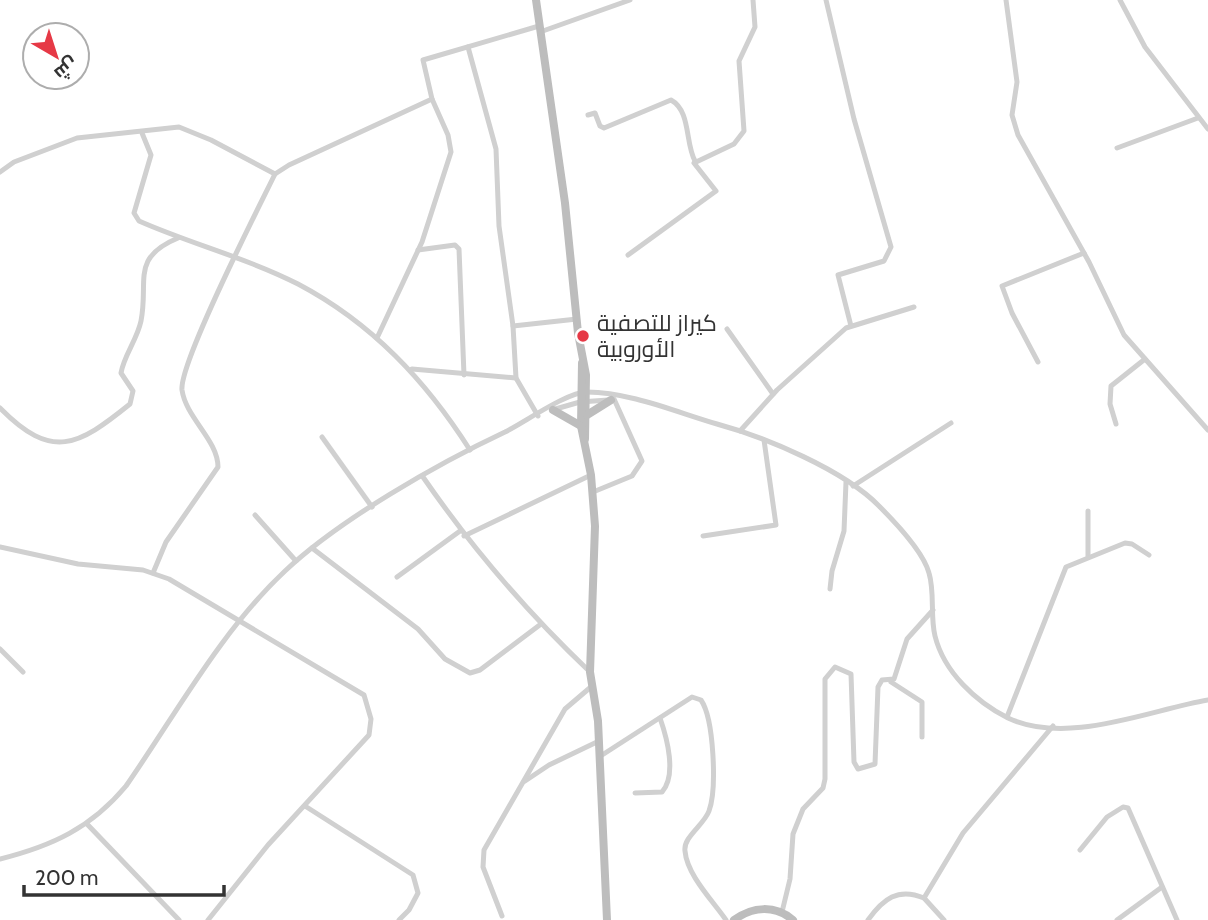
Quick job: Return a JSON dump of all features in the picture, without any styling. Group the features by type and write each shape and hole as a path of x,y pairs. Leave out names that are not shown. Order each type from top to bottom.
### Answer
{"street":[{"path":"536,0 565,203 582,363 584,402 581,426 592,475 590,672 599,741 607,920"},
{"path":"377,338 418,250 451,152 448,135 432,99 423,60 539,29 631,0"},
{"path":"695,161 734,144 744,131 739,61 755,27 753,0"},
{"path":"826,0 854,119 891,247 884,261 838,275 851,326"},
{"path":"1006,0 1012,26 1017,82 1012,108 1016,129 1056,207 1084,253 1115,320 1144,359 1208,430"},
{"path":"1120,0 1145,47 1208,129"},
{"path":"468,47 496,149 499,226 513,326 516,378 538,415"},
{"path":"153,573 166,542 218,467 213,452 189,412 182,391 182,379 275,174 432,99"},
{"path":"588,114 595,113 600,126 604,128 671,100 682,109 694,165 716,189 715,193 628,255"},
{"path":"1117,148 1198,118"},
{"path":"0,172 14,162 76,138 187,129 275,174"},
{"path":"142,133 151,155 134,212 139,221 236,257 298,285 377,338 412,369 470,450"},
{"path":"0,408 39,440 61,444 89,436 130,404 133,391 122,376 121,369 142,319 144,269 156,249 180,237"},
{"path":"418,250 455,245 459,248 464,374"},
{"path":"1038,362 1012,313 1002,286 1084,253"},
{"path":"740,431 773,394 851,326 915,307"},
{"path":"513,326 577,319"},
{"path":"727,329 773,394"},
{"path":"1116,424 1110,404 1111,386 1144,359"},
{"path":"412,369 516,378"},
{"path":"0,859 54,843 87,824 126,786 239,623 296,561 312,548 372,508 470,450 584,392 740,431 764,440 846,482 880,506 918,549 929,573 935,638 953,672 981,702 1007,718 1024,724 1053,726 1121,722 1208,699"},
{"path":"550,410 584,402 615,399"},
{"path":"587,415 615,399"},
{"path":"593,492 632,476 642,461 615,399"},
{"path":"584,402 587,415 585,439"},
{"path":"550,410 581,426"},
{"path":"853,486 951,423"},
{"path":"322,437 372,508"},
{"path":"703,536 776,525 764,440"},
{"path":"397,577 462,533 592,475"},
{"path":"423,477 462,533 541,625 590,672"},
{"path":"830,589 832,571 844,531 846,482"},
{"path":"1088,511 1088,556"},
{"path":"255,516 296,561"},
{"path":"1007,718 1062,571 1088,556 1129,543 1149,555"},
{"path":"0,547 78,564 153,573 179,585 239,623 338,677 362,692 367,699 372,719 369,735 268,845 208,920"},
{"path":"312,548 418,629 445,659 470,673 480,670 541,625"},
{"path":"891,682 897,675 907,639 933,610"},
{"path":"0,649 23,672"},
{"path":"782,912 790,879 793,834 803,809 823,788 825,779 825,679 835,667 851,674 854,762 863,770 871,768 877,760 878,688 882,680 891,682 922,702 922,737"},
{"path":"502,916 482,858 487,843 565,709 592,687"},
{"path":"599,757 692,697 704,704 713,768 712,800 706,818 687,840 684,851 696,877 726,920"},
{"path":"635,793 662,792 666,788 669,752 660,718"},
{"path":"924,898 963,833 1053,726"},
{"path":"522,783 550,765 599,741"},
{"path":"305,806 413,875 418,893 409,910 398,920"},
{"path":"1080,850 1116,809 1128,808 1177,920"},
{"path":"87,824 179,920"},
{"path":"1117,920 1162,887"},
{"path":"868,920 882,902 895,895 911,893 924,898 944,920"},
{"path":"734,920 758,909 782,912 793,920"}],"place":[{"name":"كيراز للتصفية الأوروبية","path":"583,336"}]}
